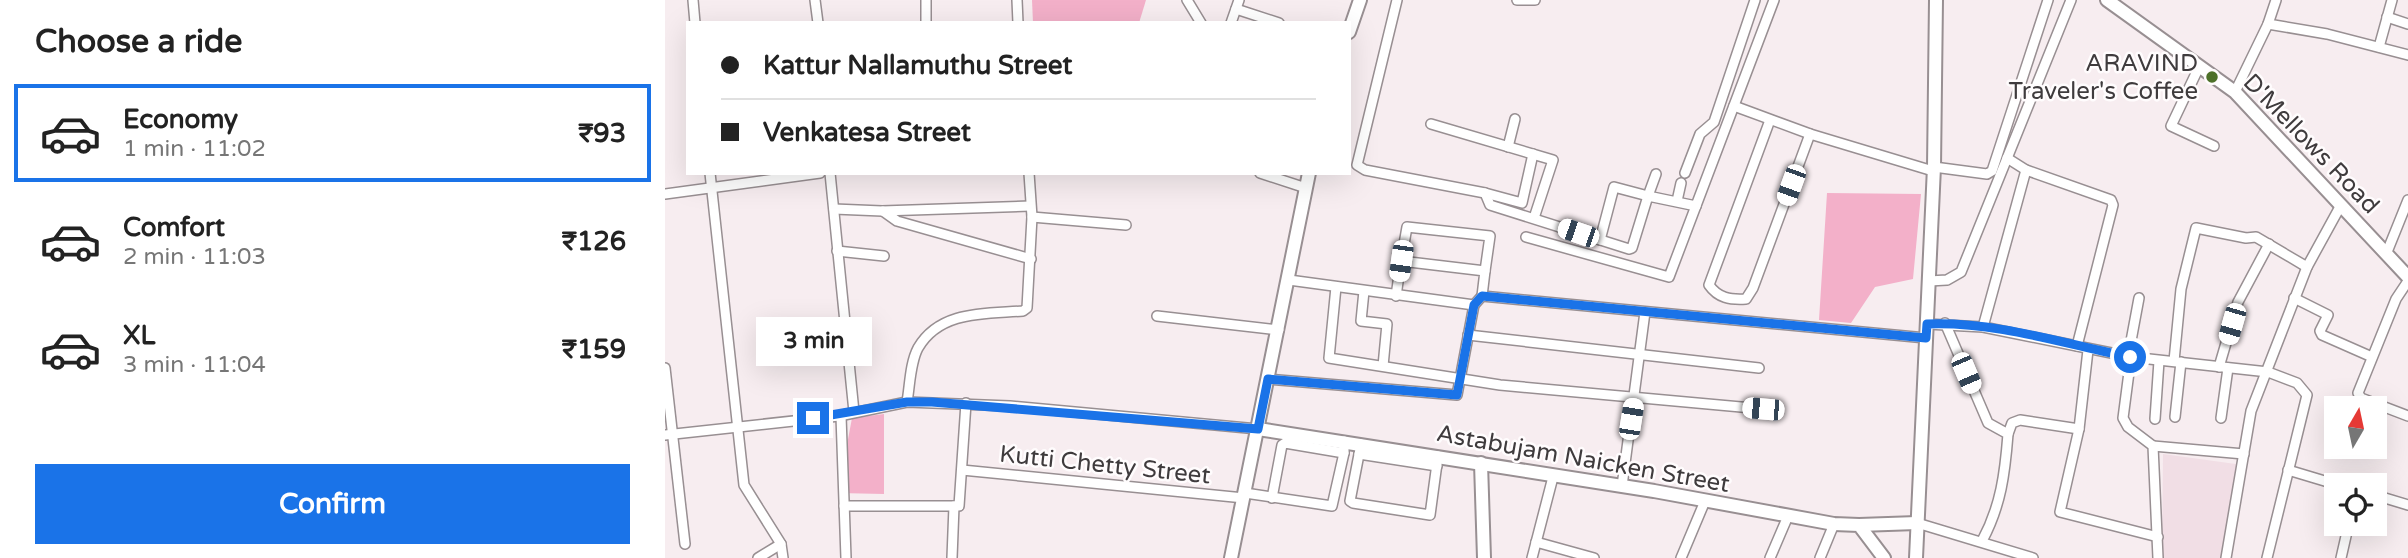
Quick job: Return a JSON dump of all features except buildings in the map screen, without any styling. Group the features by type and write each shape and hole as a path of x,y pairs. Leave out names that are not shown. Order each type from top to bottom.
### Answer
{"street":[{"path":"693,0 695,21"},
{"path":"815,0 818,21"},
{"path":"926,0 926,21"},
{"path":"1017,0 1018,21"},
{"path":"1187,0 1200,21"},
{"path":"1351,26 1360,0"},
{"path":"1397,0 1357,165 1365,170 1485,193 1522,203 1533,154"},
{"path":"1517,0 1535,0"},
{"path":"1685,173 1699,134 1714,122 1755,0"},
{"path":"1526,237 1666,278 1774,0"},
{"path":"1916,558 1929,281 1936,0"},
{"path":"1734,106 1810,134 1933,169 1987,174 1992,171 2048,0"},
{"path":"1929,281 1947,280 1961,272 2071,0"},
{"name":"D'Mellows Road","path":"2107,0 2235,92 2387,252 2408,279"},
{"path":"2235,92 2269,24 2276,0"},
{"path":"2379,47 2392,0"},
{"path":"1232,21 1238,4 1275,21"},
{"path":"2387,16 2408,24"},
{"path":"2269,24 2408,55"},
{"path":"2199,67 2171,126 2214,146"},
{"path":"1508,147 1515,119"},
{"path":"1770,120 1709,285 1716,294 1734,300 1746,299 1753,288 1810,134"},
{"path":"1431,124 1553,160 1534,218"},
{"path":"2007,158 2026,170 2112,202 2077,346"},
{"path":"1983,327 2026,170"},
{"path":"1485,193 1490,205 1631,249 1656,174"},
{"path":"710,175 735,425 744,485 781,544 783,558"},
{"path":"665,194 804,175"},
{"path":"830,175 854,412"},
{"path":"907,402 917,350 941,324 960,317 1026,310 1032,217 1029,175"},
{"path":"1266,175 1306,188"},
{"path":"1231,558 1309,175"},
{"path":"1677,201 1681,183"},
{"path":"1600,240 1616,186 1649,196 1696,205"},
{"path":"2387,252 2408,200"},
{"path":"2226,558 2251,411 2307,267 2341,205"},
{"path":"834,209 882,211 1030,206"},
{"path":"882,211 897,221 1031,259"},
{"path":"1032,217 1126,225"},
{"path":"1268,379 1457,395 1474,305 1482,296 1490,236 1407,227 1396,296"},
{"path":"2175,416 2177,314 2194,230 2199,227 2246,238 2256,237 2307,267"},
{"path":"2221,418 2223,367 2238,302 2269,244"},
{"path":"837,251 884,256"},
{"path":"1401,261 1485,271"},
{"path":"1289,279 1474,305"},
{"path":"2408,279 2396,299 2358,392 2359,397 2408,416"},
{"path":"1336,287 1329,358 1461,378 1763,409"},
{"path":"1364,291 1361,321 1387,324 1383,366"},
{"path":"1482,296 1926,338"},
{"path":"2139,298 2129,357 2123,418 2128,427 2153,446 2243,454"},
{"path":"2294,298 2328,315 2320,331 2322,335 2372,357"},
{"path":"1622,486 1645,313"},
{"path":"1157,316 1279,330"},
{"path":"1945,323 1988,423 2008,434"},
{"path":"1927,324 1983,327 2129,357 2268,372 2303,387 2307,395 2267,558"},
{"path":"1468,335 1759,368"},
{"path":"2088,350 2079,429 2060,512 2158,537"},
{"path":"2155,419 2159,361"},
{"path":"665,368 669,435 685,544"},
{"path":"669,435 735,425 841,415 907,402 966,403 1258,429"},
{"path":"844,506 959,506 966,403"},
{"path":"841,415 846,558"},
{"path":"1982,541 1997,513 2005,475 2008,434 2012,423 2020,420 2079,429"},
{"name":"Astabujam Naicken Street","path":"1258,429 1344,447 1437,461 1481,464 1622,486 1834,524 1917,523"},
{"path":"1272,498 1282,445 1344,447"},
{"path":"2153,446 2158,558"},
{"name":"Kutti Chetty Street","path":"962,470 1272,498 1332,506 1344,447"},
{"path":"1360,449 1350,502 1416,513 1432,513 1437,461"},
{"path":"1481,464 1484,558"},
{"path":"2288,470 2324,481"},
{"path":"1532,558 1553,477"},
{"path":"2387,499 2408,505"},
{"path":"1681,558 1705,500"},
{"path":"952,558 954,506"},
{"path":"1770,558 1788,516"},
{"path":"1917,523 1982,541 2002,554 2033,558"},
{"path":"1820,558 1834,524"},
{"path":"1859,524 1884,558"},
{"path":"2341,558 2346,536"},
{"path":"1536,542 1594,558"},
{"path":"758,558 781,544"}],"shaded area":[{"path":"1032,0 1146,0 1140,21 1033,21"},
{"path":"1827,193 1921,194 1913,279 1875,287 1851,323 1819,320"},
{"path":"884,414 884,494 838,493 852,418"},
{"path":"2163,454 2243,465 2226,558 2162,558"}],"place":[{"name":"ARAVIND Traveler's Coffee","path":"2212,77"}],"route":[{"path":"813,418 839,416 907,402 932,402 1258,429 1268,379 1457,395 1474,305 1482,296 1926,338 1927,324 1945,323 1983,327 2130,357"}]}
